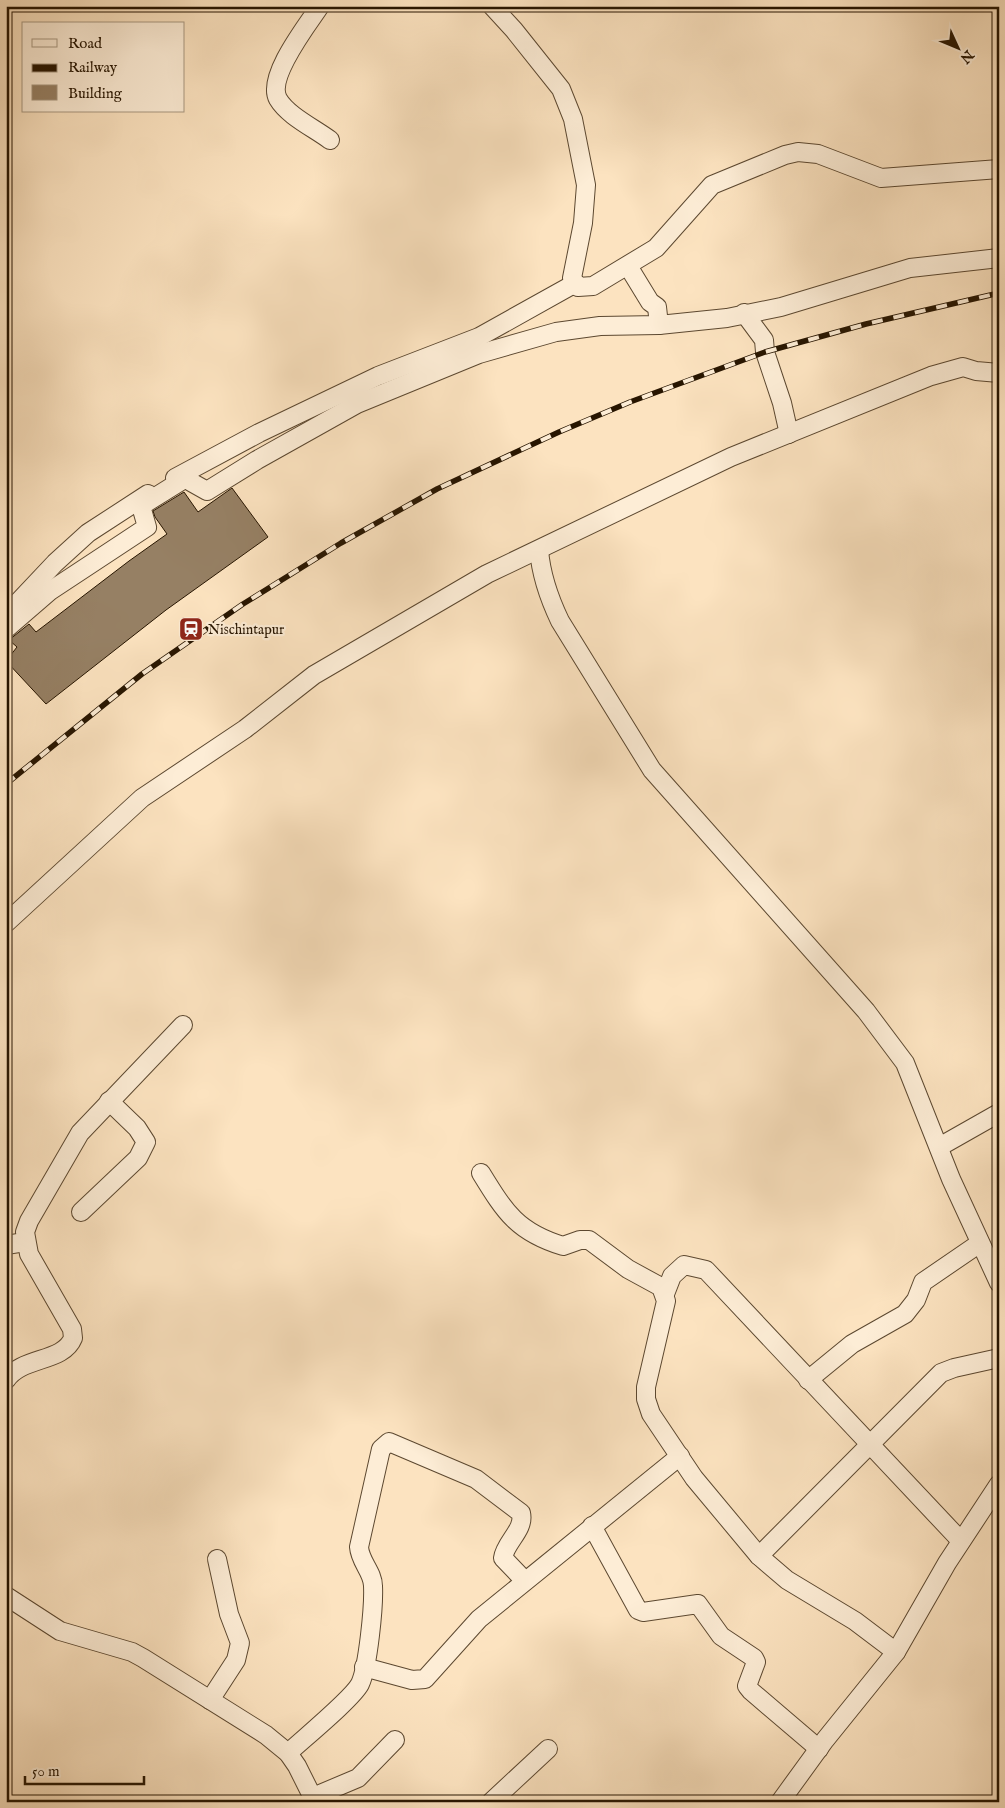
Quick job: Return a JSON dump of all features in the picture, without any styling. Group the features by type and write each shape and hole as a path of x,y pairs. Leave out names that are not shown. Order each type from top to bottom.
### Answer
{"street":[{"path":"320,6 287,57 275,89 278,98 287,109 330,140"},
{"path":"492,6 555,81 573,119 586,185 583,223 572,278 574,284 578,287 589,288 656,248 712,185 784,155 798,152 818,154 881,178 999,168"},
{"path":"6,629 50,591 147,527 141,506 189,476 191,482 207,491 257,460 356,404 479,354 556,332 600,326 659,325 744,314 781,307 910,268 999,258"},
{"path":"628,266 650,302 657,307 659,325"},
{"path":"6,615 88,533 115,514 190,469 258,433 378,376 479,338 574,284"},
{"path":"744,314 764,340 765,352 779,394 789,434"},
{"path":"6,923 142,798 245,728 314,675 487,574 731,457 931,376 963,367 976,371 999,372"},
{"path":"539,550 540,568 549,597 560,621 652,770 745,878 866,1011 906,1063 939,1147 980,1242 998,1277"},
{"path":"6,1380 15,1369 64,1350 73,1338 72,1329 29,1254 25,1242 25,1232 29,1221 80,1133 183,1025"},
{"path":"81,1212 138,1158 146,1142 137,1128 109,1101"},
{"path":"939,1147 999,1113"},
{"path":"481,1173 504,1211 526,1230 563,1246 580,1240 596,1243 628,1269 654,1282 665,1294"},
{"path":"6,1245 25,1242"},
{"path":"808,1380 852,1344 905,1314 912,1308 923,1282 980,1242"},
{"path":"896,1652 855,1621 787,1580 759,1556 705,1492 651,1414 646,1399 646,1386 666,1300 665,1294 672,1276 684,1265 706,1270 961,1541"},
{"path":"759,1556 941,1374 954,1368 999,1358"},
{"path":"288,1753 355,1691 359,1685 371,1626 373,1585 372,1577 362,1561 359,1547 381,1449 384,1444 389,1442 476,1479 516,1508 522,1517 520,1525 504,1551 503,1558 525,1581"},
{"path":"364,1666 412,1680 425,1679 479,1619 680,1456"},
{"path":"780,1802 819,1749 896,1652 961,1541 999,1484"},
{"path":"592,1526 638,1610 643,1612 698,1604 721,1636 756,1662 747,1681 750,1691 819,1749"},
{"path":"210,1700 236,1660 240,1643 230,1614 217,1559"},
{"path":"6,1596 60,1631 132,1652 266,1735 288,1753 314,1799 358,1778 395,1740"},
{"path":"490,1802 548,1748"}],"building":[{"path":"232,488 268,537 166,610 46,704 6,661 17,647 9,640 29,624 36,632 167,534 153,511 184,492 198,512"}],"railway":[{"path":"6,784 142,674 243,604 341,543 437,489 559,432 630,402 765,352 866,324 999,293"}],"place":[{"name":"Nischintapur","path":"191,629"}]}
